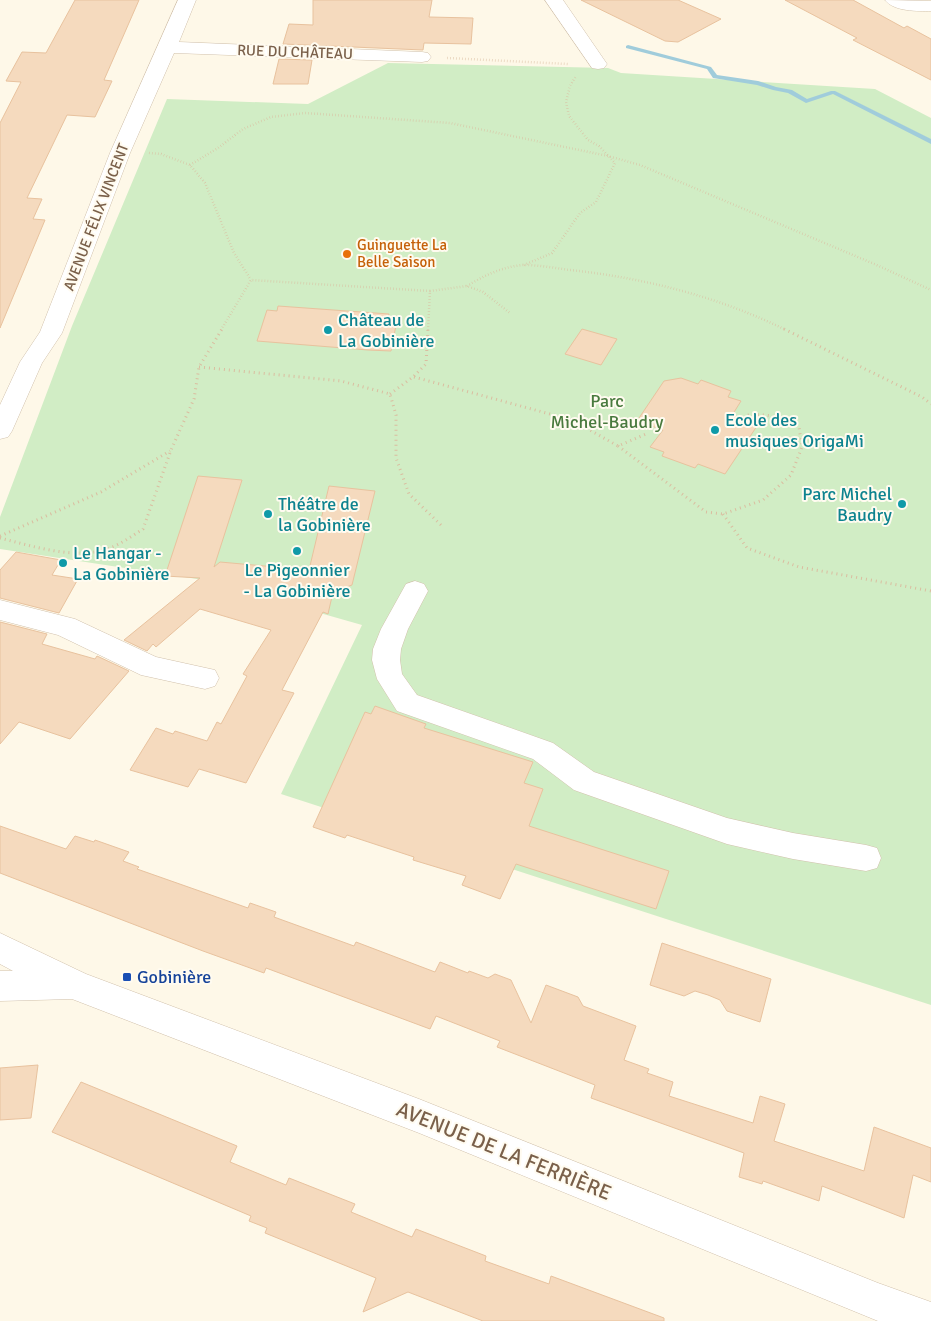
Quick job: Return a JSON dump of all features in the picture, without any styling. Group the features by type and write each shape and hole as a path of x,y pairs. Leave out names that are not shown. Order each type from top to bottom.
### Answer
{"street":[{"name":"AVENUE FÉLIX VINCENT","path":"0,431 31,362 51,333 120,153 187,0"},
{"path":"554,0 598,64"},
{"path":"894,0 911,6 931,18"},
{"path":"911,6 931,6"},
{"name":"RUE DU CHÂTEAU","path":"168,47 422,57"},
{"path":"415,591 393,633 386,652 387,670 394,685 407,703 543,751 584,781 727,831 793,846 866,858"},
{"path":"0,610 65,626 151,667 205,678"},
{"name":"AVENUE DE LA FERRIÈRE","path":"0,948 76,985 419,1116 875,1311 930,1321"},
{"name":"AVENUE DE LA FERRIÈRE","path":"0,986 76,985"}],"path":[{"path":"422,57 573,64"},
{"path":"251,280 430,291 467,286 485,275 522,266 552,253 580,213 596,202 615,163 599,146 588,140 569,116 566,102 570,86 579,70"},
{"path":"190,165 218,148 243,128 272,118 305,113 450,123 608,156 640,165 879,266 931,290"},
{"path":"144,152 161,154 190,165 205,183 234,253 251,280"},
{"path":"522,266 588,272 680,289 760,317 922,397 931,404"},
{"path":"0,537 32,546 89,553 108,549 143,529 171,450 194,399 199,367 251,280"},
{"path":"467,286 483,292 510,313"},
{"path":"390,394 413,377 426,364 430,291"},
{"path":"199,367 341,381 390,394"},
{"path":"413,377 572,420 618,446 706,512 723,514 763,500 791,475 802,447 799,427 787,418 767,413 747,415"},
{"path":"390,394 396,415 396,458 409,494 443,527"},
{"path":"618,446 646,434"},
{"path":"0,537 101,492 171,450"},
{"path":"723,514 747,548 799,567 931,591"}],"green space":[{"name":"Parc Michel-Baudry","path":"388,63 608,68 621,73 875,89 931,118 931,1005 281,794 362,625 204,580 0,549 0,517 72,326 167,99 308,104"}],"building":[{"path":"75,0 139,0 104,80 112,81 95,117 67,115 27,198 42,199 33,219 45,220 0,328 0,123 21,82 6,81 22,52 46,53"},
{"path":"313,0 432,0 429,17 473,18 471,44 424,43 423,50 283,44 289,24 313,25"},
{"path":"581,0 678,0 721,19 678,42 665,41"},
{"path":"785,0 853,0 904,28 907,26 931,39 931,80 853,40 857,38"},
{"path":"279,59 312,60 308,84 273,84"},
{"name":"Château de La Gobinière","path":"278,306 389,314 388,319 397,320 391,351 257,341 267,310 277,311"},
{"path":"582,329 617,339 601,365 565,354"},
{"path":"681,378 698,384 701,380 731,391 728,397 741,401 731,417 757,426 725,474 698,464 695,468 662,456 664,452 650,447 663,430 637,421 664,381"},
{"path":"198,476 242,480 214,567 220,562 309,570 329,486 375,491 352,585 333,592 328,614 323,612 282,690 294,693 246,783 199,769 188,787 130,770 156,728 173,734 175,731 207,741 217,722 221,724 247,676 243,674 271,630 200,609 156,647 153,644 147,651 124,640 200,578 165,576"},
{"path":"16,552 61,560 52,575 78,579 59,613 0,598 0,570"},
{"path":"0,622 47,634 42,644 95,659 97,656 129,671 70,739 19,722 0,744"},
{"path":"375,706 426,724 424,728 533,762 524,783 543,789 529,826 669,871 656,909 516,864 500,899 462,885 466,876 413,860 414,857 347,835 345,838 313,827 365,712 371,714"},
{"path":"0,826 66,849 75,836 94,842 95,840 129,852 123,861 139,867 137,869 248,908 250,903 276,912 274,917 354,946 356,942 435,972 440,962 468,973 469,971 488,978 495,974 511,980 531,1023 546,985 578,997 583,1006 636,1026 624,1060 649,1069 647,1073 673,1082 669,1096 753,1123 760,1096 785,1104 774,1141 864,1171 874,1127 931,1148 931,1182 913,1175 904,1218 822,1186 819,1201 763,1181 762,1184 739,1177 744,1153 591,1098 595,1085 497,1047 500,1041 436,1016 430,1029 266,968 264,973 203,951 0,873"},
{"path":"662,943 771,979 760,1022 727,1011 720,1000 708,995 695,991 684,996 650,985"},
{"path":"38,1065 31,1118 0,1120 0,1068"},
{"path":"81,1082 237,1146 230,1162 286,1185 289,1178 355,1204 351,1212 412,1237 416,1229 486,1256 485,1261 549,1284 551,1276 664,1318 664,1321 483,1321 408,1292 363,1312 376,1278 265,1233 267,1228 249,1221 251,1216 52,1132"}],"waterway":[{"path":"628,47 709,68 715,77 758,83 775,89 790,91 806,101 833,92 931,142"}],"place":[{"name":"Guinguette La Belle Saison","path":"347,254"},
{"name":"Château de La Gobinière","path":"328,330"},
{"name":"Ecole des musiques OrigaMi","path":"715,430"},
{"name":"Parc Michel Baudry","path":"902,504"},
{"name":"Théâtre de la Gobinière","path":"268,514"},
{"name":"Le Pigeonnier - La Gobinière","path":"297,551"},
{"name":"Le Hangar - La Gobinière","path":"63,563"},
{"name":"Gobinière","path":"127,977"}]}
